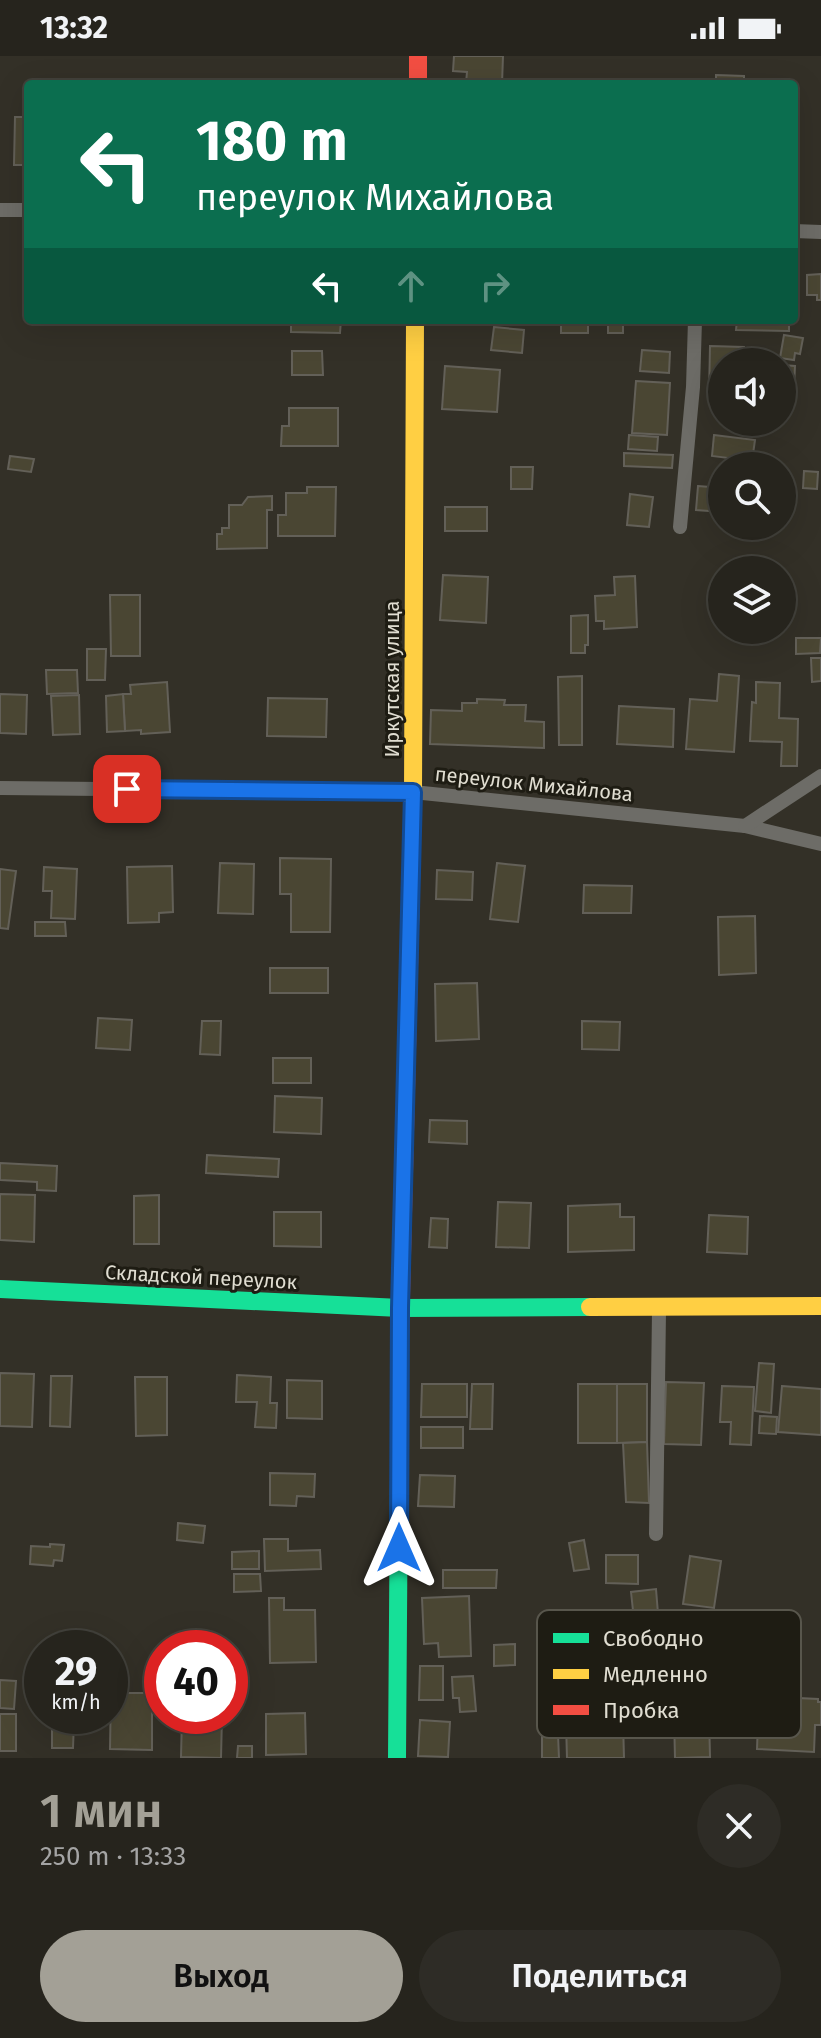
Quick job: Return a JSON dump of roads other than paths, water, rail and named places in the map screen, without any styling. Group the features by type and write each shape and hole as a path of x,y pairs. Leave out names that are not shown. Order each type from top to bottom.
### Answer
{"street":[{"path":"418,56 418,80"},
{"name":"Иркутская улица","path":"397,1758 400,1308 413,792 415,324"},
{"name":"Складской переулок","path":"0,1289 400,1308 821,1306"}],"lane":[{"path":"0,210 24,210"},
{"path":"798,231 821,232"},
{"path":"680,527 693,387 695,324"},
{"path":"745,826 821,776"},
{"name":"переулок Михайлова","path":"0,788 413,792 745,826 821,844"},
{"path":"656,1534 659,1307"}]}
